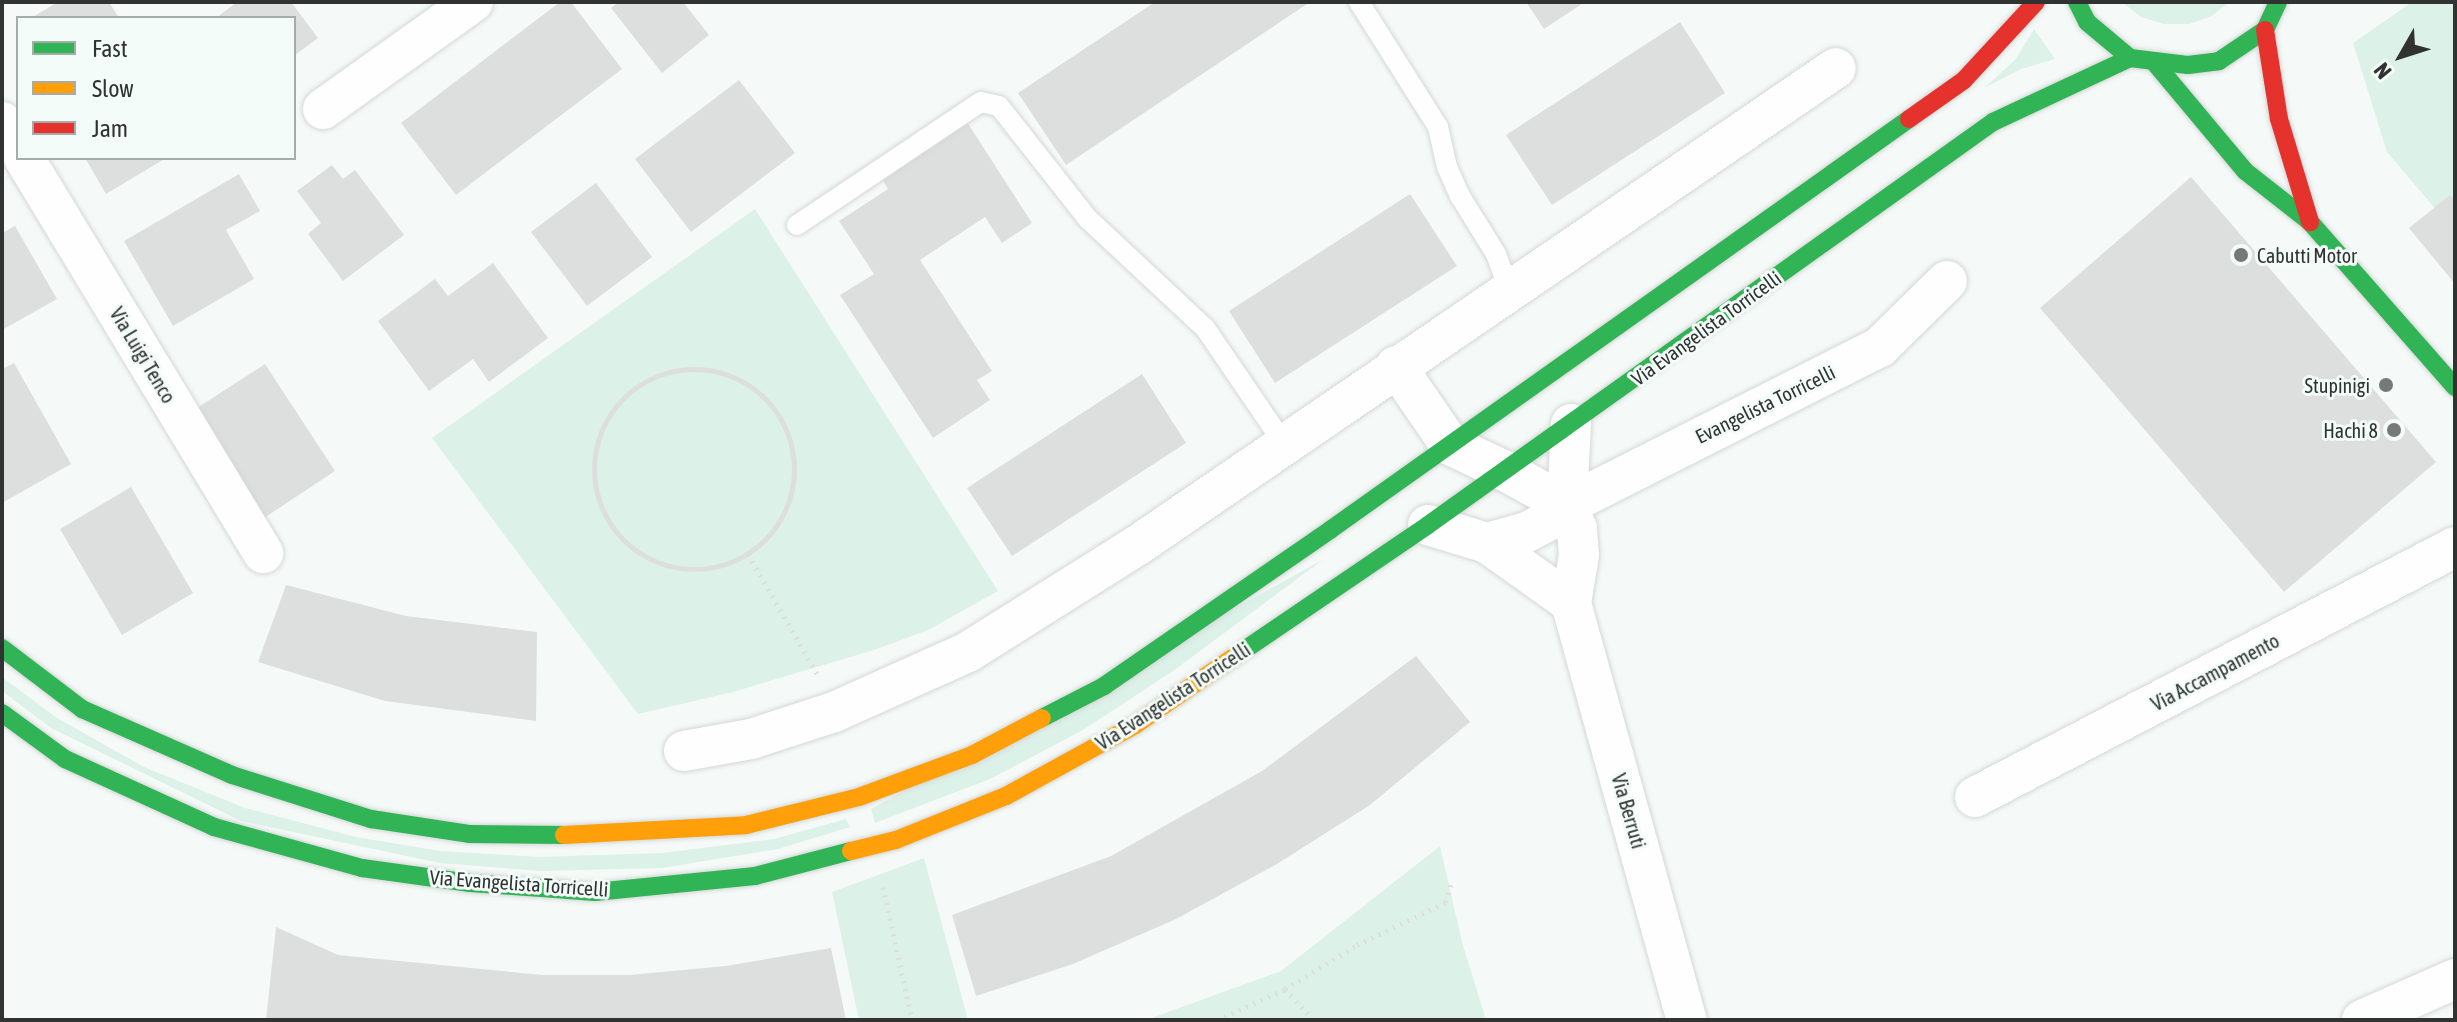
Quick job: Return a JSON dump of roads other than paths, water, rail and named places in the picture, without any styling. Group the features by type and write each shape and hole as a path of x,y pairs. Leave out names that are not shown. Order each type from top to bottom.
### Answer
{"street":[{"path":"323,109 473,2"},
{"path":"2,648 82,709 232,775 371,819 469,834 601,835 746,825 859,797 972,755 1104,686 1964,80 2036,2"},
{"path":"2077,2 2087,22 2130,58 2188,65 2219,61 2265,30 2278,2"},
{"path":"2265,30 2279,119 2310,222"},
{"name":"Via Evangelista Torricelli","path":"2,713 65,759 214,827 362,868 470,883 595,892 755,876 896,840 1006,796 1135,725 1505,471 1993,122 2130,58"},
{"path":"2154,62 2245,171 2310,222 2455,387"},
{"path":"684,751 751,739 834,712 968,652 1138,545 1836,68"},
{"path":"2,122 16,145"},
{"name":"Via Luigi Tenco","path":"25,160 263,553"},
{"name":"Evangelista Torricelli","path":"1487,543 1527,532 1880,347 1947,281"},
{"path":"1396,366 1450,445 1505,471 1568,508"},
{"name":"Via Berruti","path":"1571,424 1568,508 1577,529 1579,555 1571,603 1687,1020"},
{"path":"1428,525 1487,543 1571,603"},
{"name":"Via Accampamento","path":"1975,797 2455,547"},
{"path":"2362,1020 2455,979"}],"lane":[{"path":"1359,2 1438,127 1447,167 1460,196 1496,254 1509,290"},
{"path":"797,225 981,102 999,106 1088,219 1205,328 1284,444"}],"place":[{"name":"Cabutti Motor","path":"2241,255"},
{"name":"Stupinigi","path":"2386,385"},
{"name":"Hachi 8","path":"2394,430"}]}
